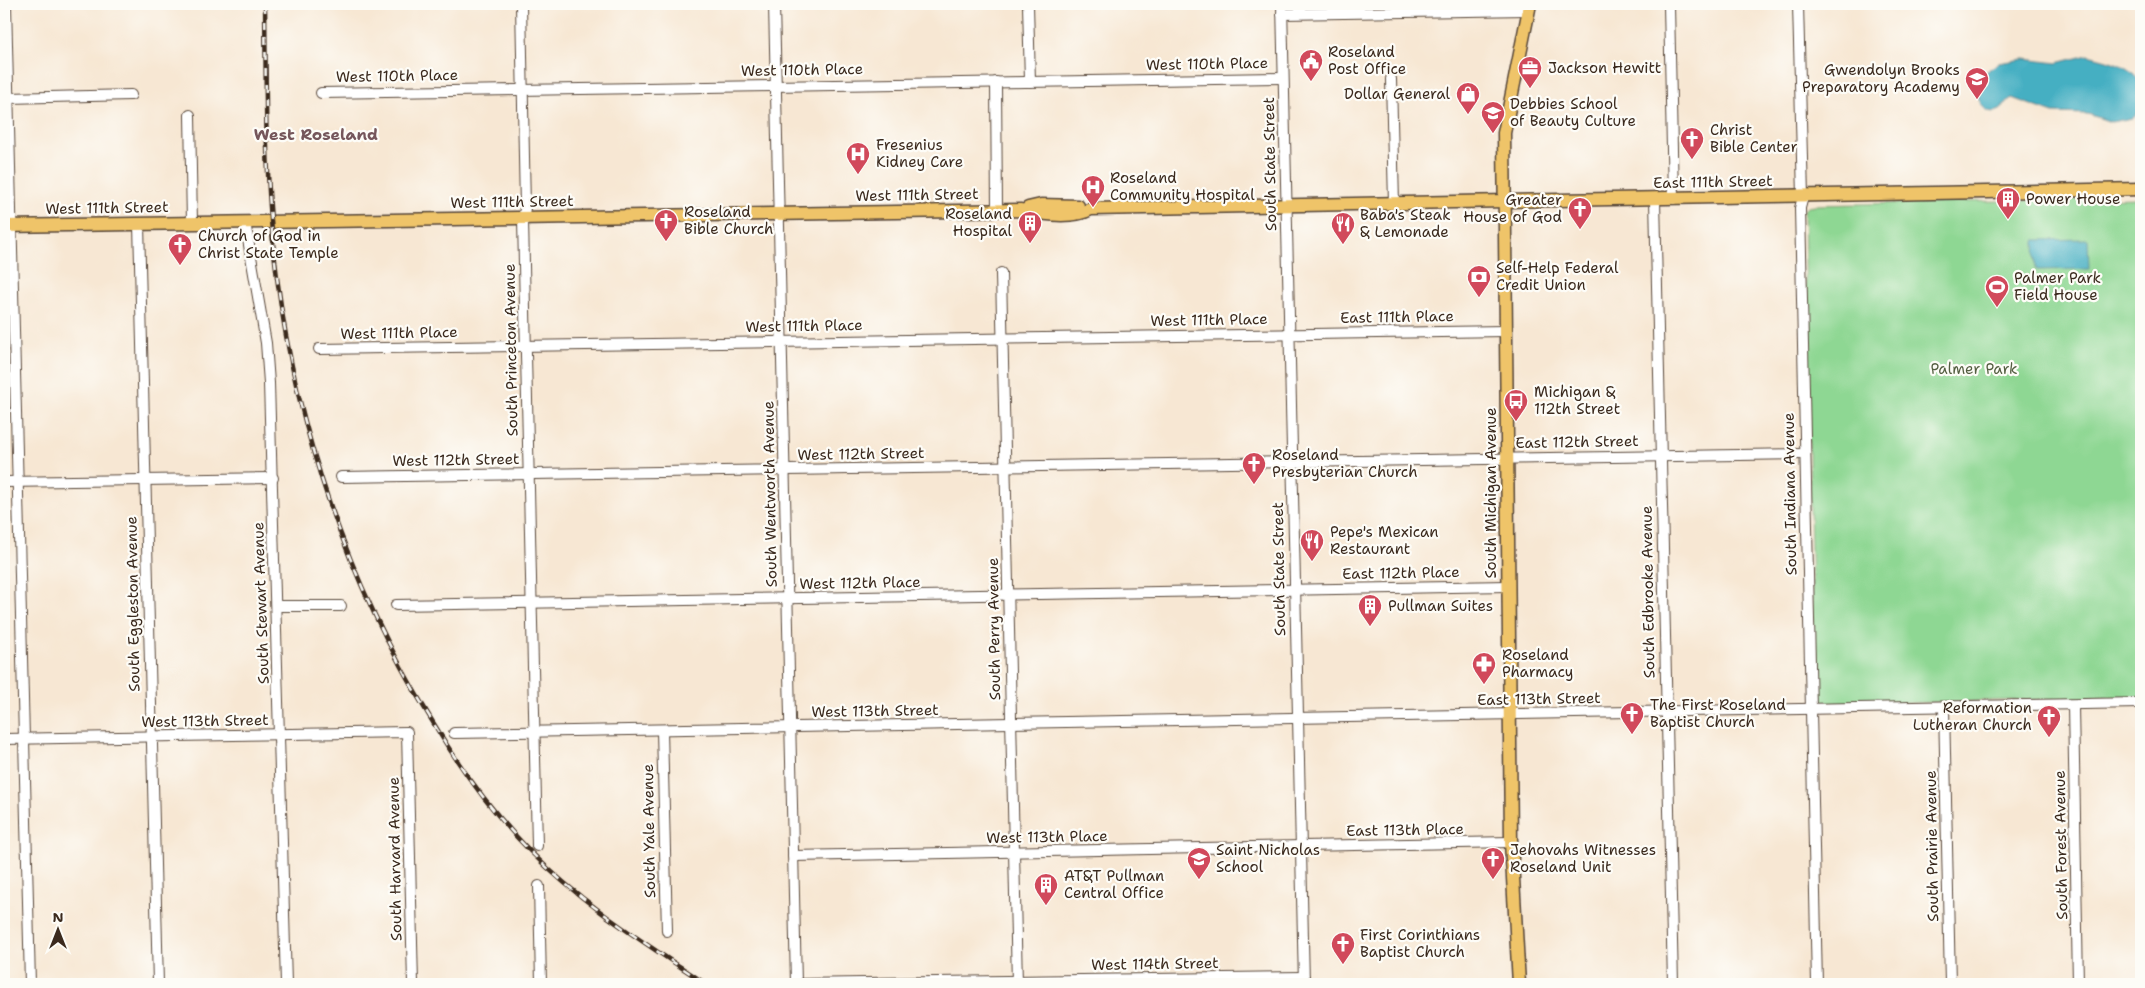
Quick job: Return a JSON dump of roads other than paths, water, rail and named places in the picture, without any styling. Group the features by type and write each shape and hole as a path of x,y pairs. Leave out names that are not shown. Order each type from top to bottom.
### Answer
{"main road":[{"name":"South Michigan Avenue","path":"1519,984 1511,842 1504,133 1529,7"},
{"name":"East 111th Street","path":"1286,206 2141,189"},
{"name":"West 111th Street","path":"7,226 997,210 1021,210 1055,214 1086,212 1091,209 1286,206"}],"street":[{"path":"6,4 8,98 7,226 18,482 30,984"},
{"name":"South Princeton Avenue","path":"521,4 525,208 523,218 537,846"},
{"name":"South Wentworth Avenue","path":"774,4 796,984"},
{"path":"1028,4 1030,82"},
{"path":"1668,4 1673,199"},
{"name":"South Indiana Avenue","path":"1798,4 1804,196 1800,208 1804,454 1817,984"},
{"path":"1282,9 1529,7"},
{"name":"South State Street","path":"1282,9 1304,981"},
{"name":"West 110th Place","path":"321,93 522,88 1283,78"},
{"path":"1391,79 1394,204"},
{"path":"996,82 997,210"},
{"path":"8,98 131,96"},
{"path":"190,114 192,223"},
{"name":"South Edbrooke Avenue","path":"1655,199 1673,984"},
{"name":"South Stewart Avenue","path":"245,222 267,357 273,478 286,984"},
{"name":"South Eggleston Avenue","path":"138,224 158,984"},
{"name":"South Perry Avenue","path":"1001,273 1017,983"},
{"name":"East 111th Place","path":"1289,334 1506,331"},
{"name":"West 111th Place","path":"319,349 1289,334"},
{"name":"East 112th Street","path":"1292,462 1804,454"},
{"name":"West 112th Street","path":"341,477 1292,462"},
{"path":"4,482 273,478"},
{"name":"East 112th Place","path":"1295,590 1508,586"},
{"name":"West 112th Place","path":"396,605 1295,590"},
{"path":"276,606 341,606"},
{"name":"East 113th Street","path":"1298,718 2141,703"},
{"name":"South Forest Avenue","path":"2073,705 2078,984"},
{"name":"South Prairie Avenue","path":"1944,707 1950,984"},
{"name":"West 113th Street","path":"454,733 1298,718"},
{"name":"South Yale Avenue","path":"662,730 667,931"},
{"name":"West 113th Street","path":"4,739 407,732"},
{"name":"South Harvard Avenue","path":"407,732 413,984"},
{"name":"East 113th Place","path":"1301,847 1511,842"},
{"name":"West 113th Place","path":"793,856 1301,847"},
{"path":"539,886 541,984"},
{"name":"West 114th Street","path":"796,984 1304,981"}],"water":[{"path":"2088,55 2119,64 2127,68 2138,79 2142,89 2141,110 2132,118 2111,122 2088,114 2053,113 2012,98 2000,110 1992,112 1985,109 1979,100 1978,96 1982,93 1978,87 1980,75 1999,63 2024,59 2057,63"},
{"path":"2088,239 2089,269 2036,270 2035,240"}],"railway":[{"path":"265,4 269,193 278,286 289,351 304,416 322,479 344,542 369,602 398,662 442,737 476,788 516,836 550,870 592,906 706,984"}],"place":[{"name":"Roseland Post Office","path":"1311,82"},
{"name":"Jackson Hewitt","path":"1530,89"},
{"name":"Gwendolyn Brooks Preparatory Academy","path":"1977,100"},
{"name":"Dollar General","path":"1468,115"},
{"name":"Debbies School of Beauty Culture","path":"1493,134"},
{"name":"Christ Bible Center","path":"1692,160"},
{"name":"Fresenius Kidney Care","path":"858,175"},
{"name":"Roseland Community Hospital","path":"1093,208"},
{"name":"Power House","path":"2008,220"},
{"name":"Greater House of God","path":"1580,230"},
{"name":"Roseland Bible Church","path":"666,242"},
{"name":"Roseland Hospital","path":"1030,244"},
{"name":"Baba's Steak & Lemonade","path":"1343,245"},
{"name":"Church of God in Christ State Temple","path":"180,266"},
{"name":"Self-Help Federal Credit Union","path":"1479,298"},
{"name":"Palmer Park Field House","path":"1997,308"},
{"name":"Michigan & 112th Street","path":"1516,422"},
{"name":"Roseland Presbyterian Church","path":"1254,485"},
{"name":"Pepe's Mexican Restaurant","path":"1312,562"},
{"name":"Pullman Suites","path":"1370,627"},
{"name":"Roseland Pharmacy","path":"1484,685"},
{"name":"The First Roseland Baptist Church","path":"1632,735"},
{"name":"Reformation Lutheran Church","path":"2049,738"},
{"name":"Saint Nicholas School","path":"1199,880"},
{"name":"Jehovahs Witnesses Roseland Unit","path":"1493,880"},
{"name":"AT&T Pullman Central Office","path":"1046,906"},
{"name":"First Corinthians Baptist Church","path":"1343,965"}],"district":[{"name":"West Roseland","path":"316,134"}],"park label":[{"name":"Palmer Park","path":"1974,369"}]}
